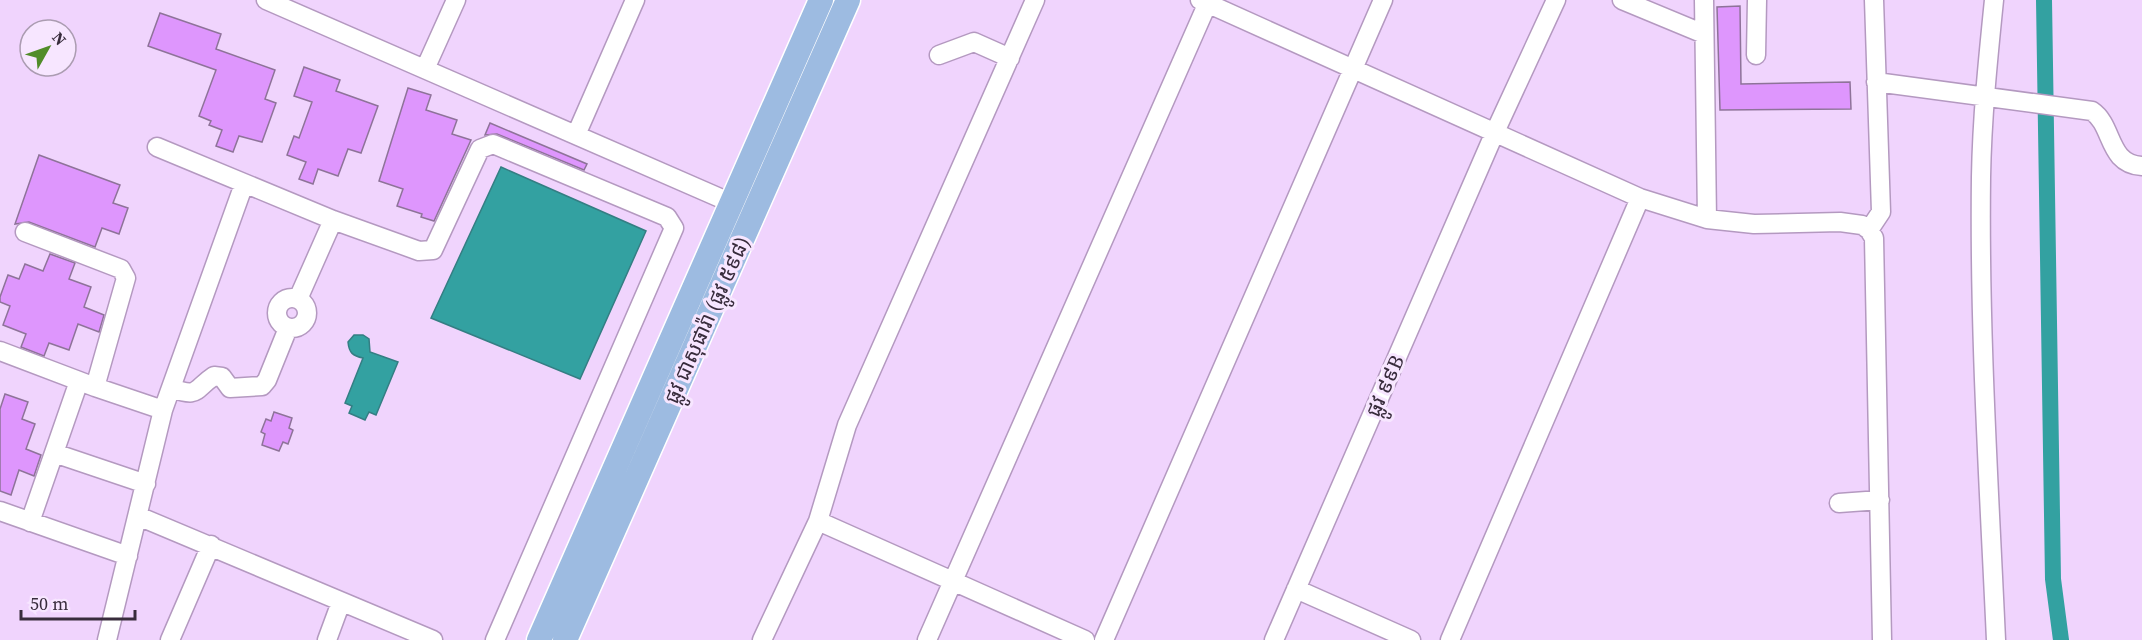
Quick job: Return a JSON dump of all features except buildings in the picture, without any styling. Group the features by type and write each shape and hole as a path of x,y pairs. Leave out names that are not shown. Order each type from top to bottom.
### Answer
{"main road":[{"name":"ផ្លូវ ជាសុផារ៉ា (ផ្លូវ ៥៩៨)","path":"539,640 821,0"},
{"name":"ផ្លូវ ជាសុផារ៉ា (ផ្លូវ ៥៩៨)","path":"565,640 848,0"}],"street":[{"path":"425,69 456,0"},
{"path":"576,135 635,0"},
{"path":"762,640 818,521 847,425 1035,0"},
{"path":"1104,640 1383,0"},
{"name":"ផ្លូវ ៩៩B","path":"1274,640 1495,132 1556,0"},
{"path":"1622,0 1704,34"},
{"path":"1704,0 1707,219"},
{"path":"1755,55 1757,0"},
{"path":"1869,230 1881,212 1875,0"},
{"path":"1994,0 1985,95 1981,176 1982,308 1996,640"},
{"path":"927,640 1205,1 1352,70 1640,198 1707,219 1754,224 1840,222 1862,225 1869,230 1874,238 1882,640"},
{"path":"275,2 754,213"},
{"path":"939,55 974,42 1010,58"},
{"path":"1876,82 2005,97 2092,111 2100,116 2114,151 2133,165 2142,166"},
{"path":"157,147 333,220 419,251 433,250 480,149 493,144 667,217 674,228 495,640"},
{"path":"107,640 163,410 244,184"},
{"path":"1450,640 1640,198"},
{"path":"171,388 188,394 196,393 214,376 222,377 230,388 262,386 267,380 288,328 279,320 278,308 286,299 298,299 333,220"},
{"path":"25,232 121,269 126,278 87,384 54,453 30,522"},
{"path":"0,351 163,410"},
{"path":"54,453 146,484"},
{"path":"1839,503 1880,500"},
{"path":"0,511 128,556"},
{"path":"138,516 433,640"},
{"path":"818,521 953,579 1085,640"},
{"path":"170,640 211,546"},
{"path":"1296,589 1411,640"},
{"path":"327,640 341,602"}],"shaded area":[{"path":"501,167 646,231 580,379 431,318"},
{"path":"354,335 363,335 369,339 370,352 398,362 376,415 369,412 365,420 349,413 352,406 345,403 363,358 354,355 349,349 348,342"}],"waterway":[{"path":"2044,0 2053,579 2061,640"}]}
